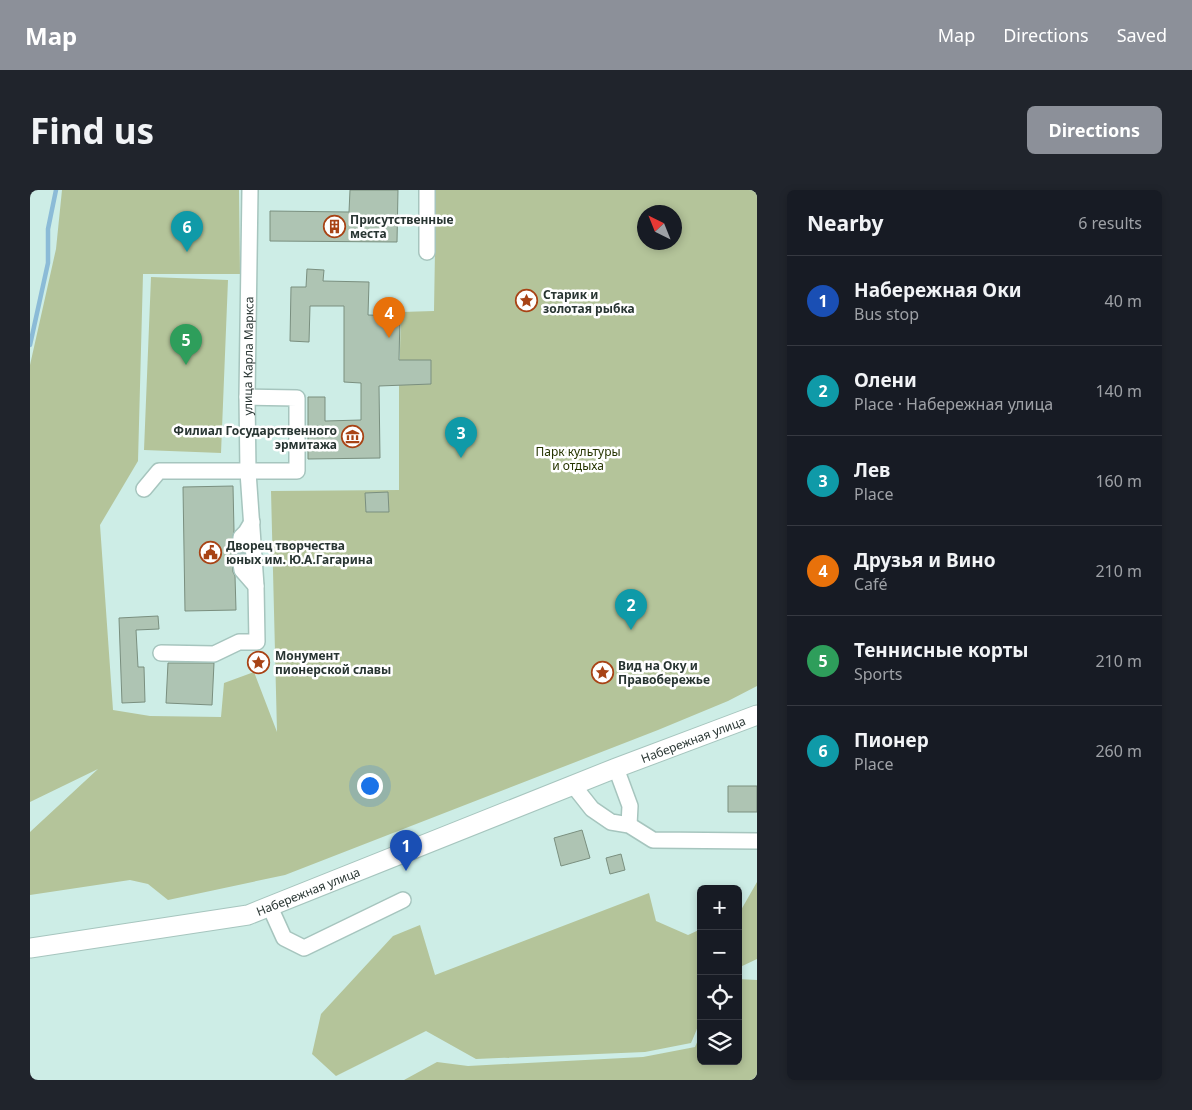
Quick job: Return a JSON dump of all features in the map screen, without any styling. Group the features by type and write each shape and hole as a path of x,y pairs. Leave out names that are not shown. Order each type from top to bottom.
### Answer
{"main road":[{"name":"Набережная улица","path":"30,948 248,915 616,768 757,715"}],"street":[{"name":"улица Карла Маркса","path":"161,653 214,654 240,642 257,642 256,586 248,472 247,397 250,190"},
{"path":"426,252 427,190"},
{"path":"144,488 159,471 297,471 297,398 247,397"},
{"path":"241,540 241,537 252,522"},
{"path":"241,564 242,570 256,586"},
{"path":"616,768 630,806 630,826"},
{"path":"573,785 592,809 611,822 630,826 640,834 653,840 757,841"},
{"path":"270,907 284,938 304,948 403,900"}],"green space":[{"name":"Парк культуры и отдыха","path":"62,190 239,190 240,274 143,274 138,461 100,525 113,710 150,716 221,717 224,683 254,672 277,732 271,491 399,490 401,312 434,311 436,190 757,190 757,686 728,701 658,730 285,875 168,900 148,884 130,880 30,895 30,832 98,769 30,802 30,365 56,249"},
{"path":"151,277 228,280 221,453 144,450"},
{"path":"757,882 757,959 742,966 742,930 742,908"},
{"path":"649,893 656,921 688,935 697,931 697,1028 691,1043 645,1052 476,1059 426,1031 336,1076 312,1054 321,1014 393,936 420,925 435,975"},
{"path":"742,979 757,980 757,1080 404,1080 437,1062 468,1066 643,1057 695,1047 697,1042 697,1065 742,1065"}],"building":[{"name":"Присутственные места","path":"350,190 398,190 397,242 270,241 270,211 349,212"},
{"path":"307,269 324,270 323,281 369,282 368,315 400,316 399,360 431,360 431,384 379,386 380,458 308,459 308,397 325,397 325,421 361,420 361,383 344,382 344,306 310,306 309,342 290,341 291,287 306,287"},
{"name":"Дворец творчества юных им. Ю.А.Гагарина","path":"233,486 234,531 232,541 236,549 244,550 244,555 235,556 232,561 235,576 236,610 185,611 183,487"},
{"path":"388,492 389,512 366,512 365,493"},
{"path":"158,616 159,629 136,630 138,667 144,667 145,702 122,703 119,618"},
{"path":"168,663 214,663 212,705 166,703"},
{"path":"728,786 757,786 757,812 728,812"},
{"path":"582,830 590,858 561,866 554,838"},
{"path":"621,854 625,870 610,874 606,858"}],"waterway":[{"path":"30,345 48,263 48,229 56,190"}],"tunnel":[{"path":"241,541 241,564"}],"place":[{"name":"Присутственные места","path":"334,226"},
{"name":"Пионер","path":"187,252"},
{"name":"Старик и золотая рыбка","path":"527,301"},
{"name":"Друзья и Вино","path":"389,338"},
{"name":"Теннисные корты","path":"186,365"},
{"name":"Филиал Государственного эрмитажа","path":"353,437"},
{"name":"Лев","path":"461,458"},
{"name":"Дворец творчества юных им. Ю.А.Гагарина","path":"210,552"},
{"name":"Олени","path":"631,630"},
{"name":"Монумент пионерской славы","path":"259,662"},
{"name":"Вид на Оку и Правобережье","path":"602,672"},
{"name":"Набережная Оки","path":"406,871"}]}
